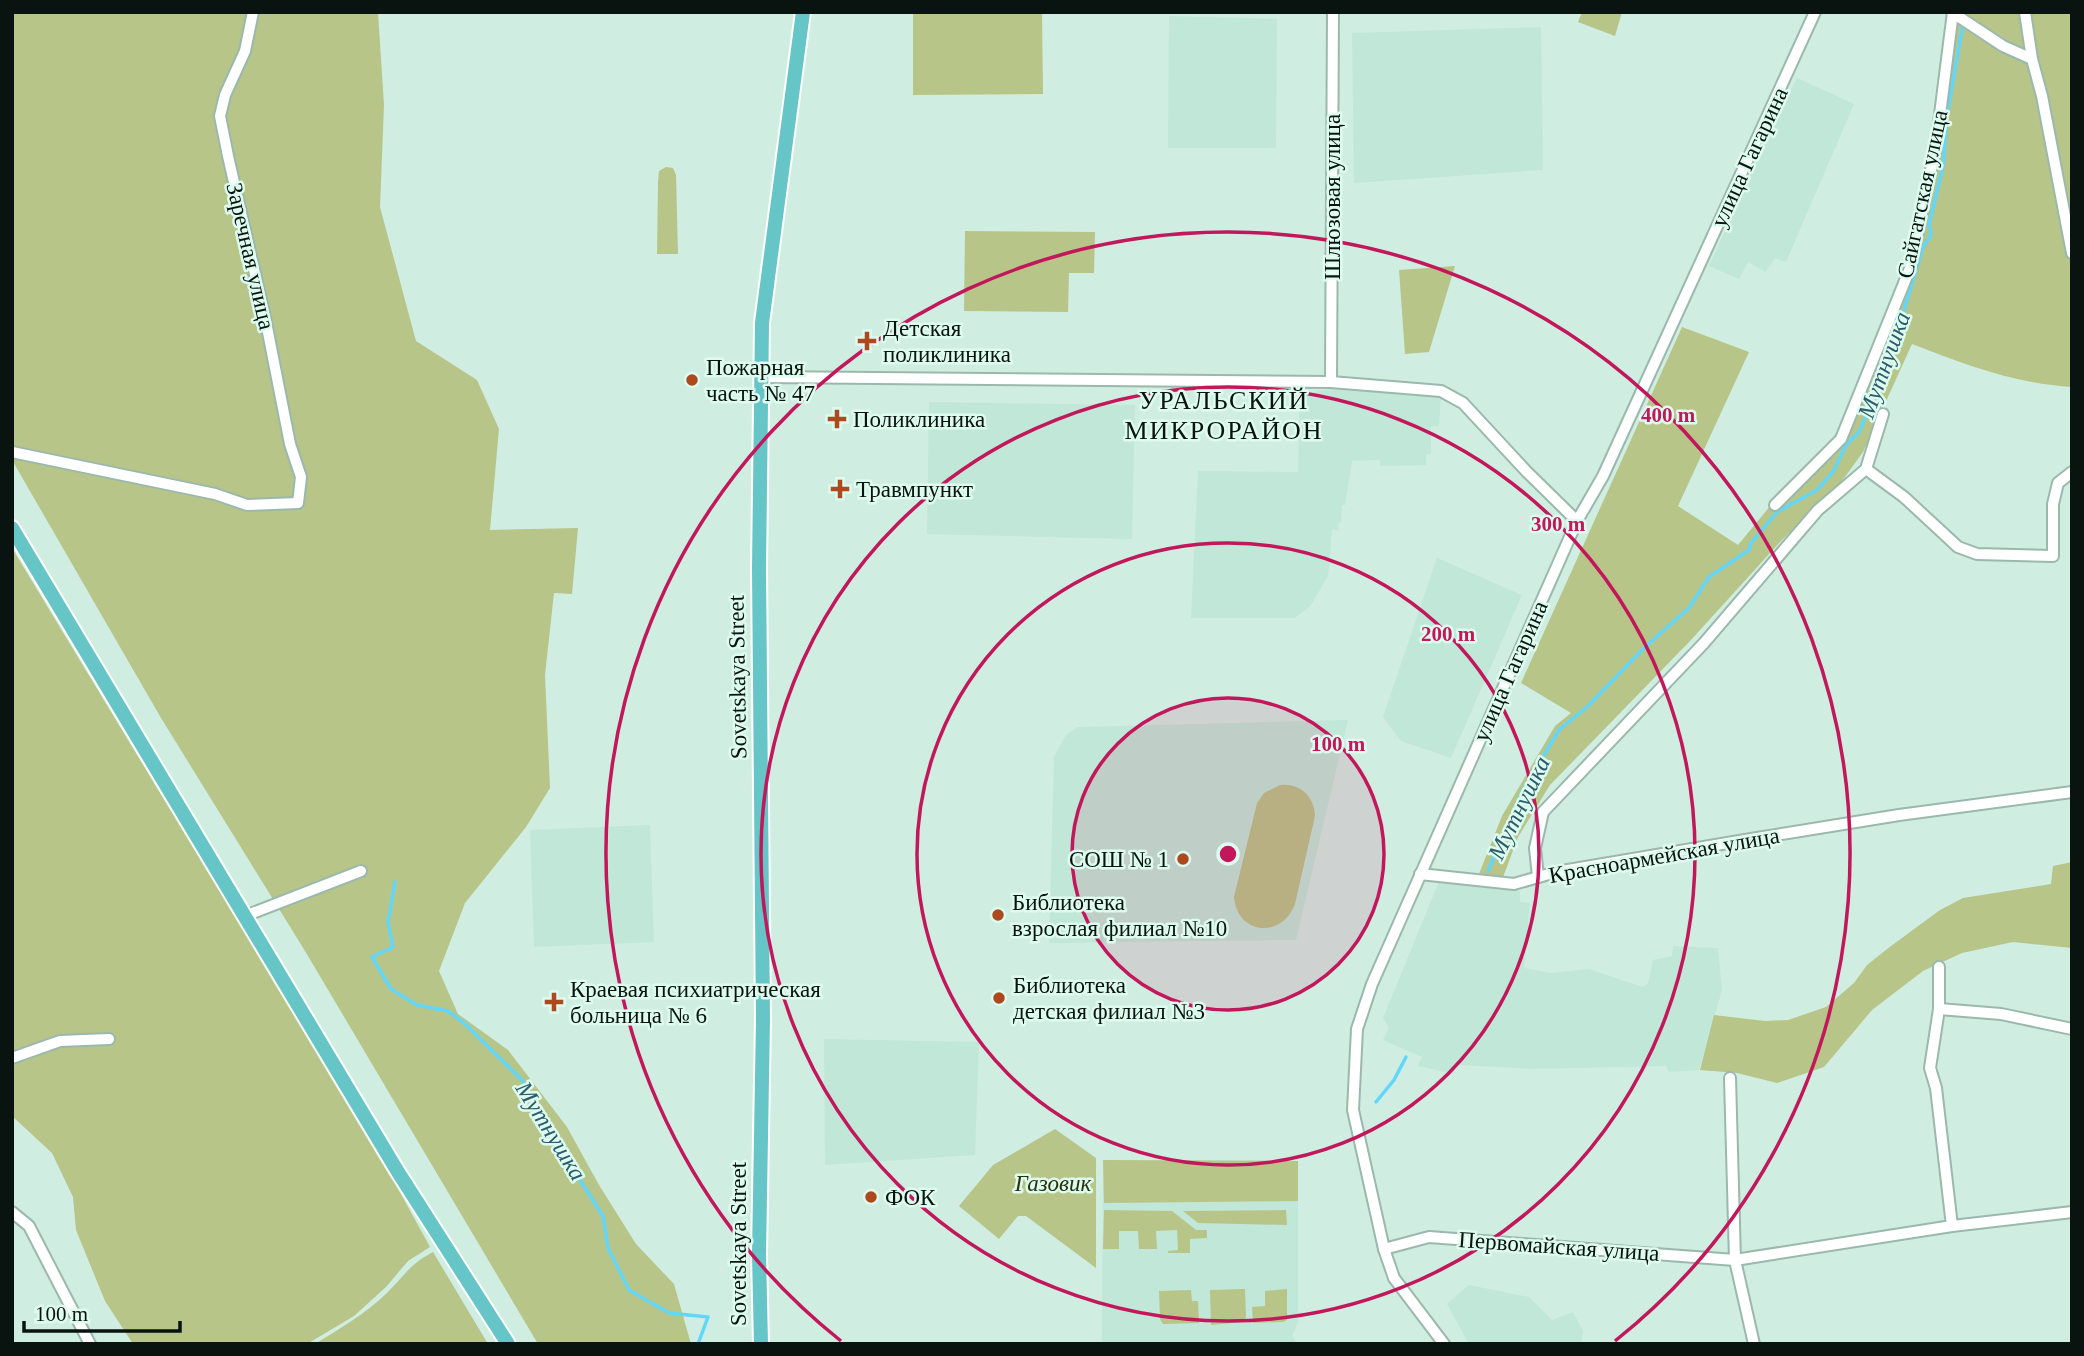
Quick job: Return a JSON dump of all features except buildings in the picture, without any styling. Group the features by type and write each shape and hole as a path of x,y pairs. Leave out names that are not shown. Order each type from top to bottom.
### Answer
{"main road":[{"name":"Sovetskaya Street","path":"761,1344 763,962 758,569 763,303 803,12"},
{"path":"12,528 398,1172 508,1344"}],"street":[{"name":"Заречная улица","path":"12,452 215,494 247,505 298,503 300,477 290,444 220,116 225,95 245,51 253,12"},
{"name":"Шлюзовая улица","path":"1331,382 1333,12"},
{"name":"улица Гагарина","path":"1444,1344 1394,1278 1384,1249 1353,1110 1357,1029 1372,984 1577,521 1603,477 1815,12"},
{"path":"1953,12 2003,46 2032,59"},
{"name":"Сайгатская улица","path":"1775,505 1841,439 1911,266 1936,146 1953,12"},
{"path":"2025,12 2032,59 2042,96 2072,253"},
{"path":"761,376 1331,382 1441,391 1463,402 1527,472 1577,521"},
{"path":"1883,414 1866,469 1904,497 1958,547 1977,554 2053,556 2053,504 2058,483 2072,472"},
{"name":"Красноармейская улица","path":"1866,469 1818,510 1704,643 1543,813 1535,848 1538,877 1860,821 2072,792"},
{"path":"245,916 361,871"},
{"path":"1420,874 1514,884 1538,877"},
{"path":"1939,968 1939,1009 1930,1068 1936,1088 1952,1226"},
{"path":"1939,1009 2001,1014 2072,1029"},
{"path":"12,1058 60,1041 109,1038"},
{"path":"1730,1078 1735,1260 1754,1344"},
{"path":"12,1212 29,1226 90,1344"},
{"name":"Первомайская улица","path":"1384,1249 1429,1237 1735,1260 1952,1226 2072,1212"}],"shaded area":[{"path":"1169,16 1277,19 1276,148 1168,148"},
{"path":"1541,27 1543,170 1354,183 1352,33"},
{"path":"1797,78 1854,104 1786,262 1775,258 1766,272 1748,262 1739,279 1709,266"},
{"path":"1333,388 1441,394 1439,426 1431,426 1431,454 1426,455 1426,465 1380,466 1380,460 1352,461 1341,522 1338,530 1332,530 1328,576 1311,605 1295,618 1191,618 1198,471 1298,472 1300,395"},
{"path":"929,402 1135,405 1132,539 927,534"},
{"path":"1437,558 1522,595 1451,758 1401,741 1383,717"},
{"name":"СОШ № 1","path":"1348,720 1296,940 1049,943 1054,757 1066,735 1078,727"},
{"path":"650,825 654,942 534,947 530,830"},
{"path":"1440,879 1520,891 1520,902 1530,903 1524,968 1551,973 1589,969 1642,987 1648,984 1653,960 1672,956 1673,946 1718,948 1722,990 1699,1070 1669,1072 1666,1066 1534,1069 1456,1065 1453,1074 1418,1066 1422,1057 1383,1040 1389,1028 1383,1018"},
{"path":"824,1039 979,1042 975,1155 825,1165"},
{"path":"1103,1160 1298,1161 1298,1322 1292,1336 1298,1344 1102,1344"},
{"path":"1469,1285 1529,1297 1552,1320 1573,1312 1583,1331 1581,1344 1469,1344 1447,1304"}],"green space":[{"path":"12,12 378,12 384,105 380,207 416,341 477,380 499,429 490,530 578,528 572,594 554,593 545,675 550,788 526,827 465,903 439,971 458,1014 508,1050 567,1127 636,1244 674,1284 691,1344 538,1344 305,951 161,718 12,460"},
{"path":"1582,12 1622,12 1615,36 1578,22"},
{"path":"1956,12 2072,12 2072,387 2010,377 1912,344 1863,452 1842,481 1781,541 1691,640 1550,785 1518,837 1499,888 1475,884 1502,816 1555,726 1571,713 1521,683 1682,327 1749,352 1678,506 1738,545 1771,505 1843,441 1914,264"},
{"path":"1042,13 1043,94 913,95 913,14"},
{"path":"666,167 673,168 676,175 678,254 657,254 659,171"},
{"path":"965,231 1095,232 1094,273 1069,273 1068,312 964,311"},
{"path":"1455,266 1429,352 1405,354 1399,270"},
{"path":"12,548 384,1163 430,1247 408,1261 386,1287 354,1316 307,1344 133,1344 105,1301 76,1230 73,1197 52,1153 12,1116"},
{"path":"1280,785 1294,786 1305,792 1312,802 1315,816 1295,904 1289,915 1280,923 1261,928 1243,919 1237,910 1234,897 1257,803 1264,793"},
{"path":"2072,862 2072,948 2013,942 1962,953 1923,971 1872,1010 1824,1067 1777,1083 1737,1073 1700,1070 1714,1015 1765,1021 1788,1020 1826,1007 1854,983 1867,965 1940,910 1963,898 2051,884 2053,866"},
{"name":"Газовик","path":"1055,1129 1096,1158 1096,1268 1026,1216 1018,1216 999,1239 959,1206 993,1165"},
{"path":"1103,1160 1298,1161 1298,1201 1104,1203"},
{"path":"1104,1210 1172,1211 1196,1230 1207,1230 1207,1238 1190,1239 1190,1253 1168,1253 1178,1250 1177,1230 1156,1231 1157,1249 1139,1249 1138,1231 1119,1231 1119,1249 1103,1249"},
{"path":"1286,1210 1287,1225 1198,1223 1183,1211"},
{"path":"433,1252 488,1344 315,1344 371,1307 413,1265"},
{"path":"1245,1289 1246,1317 1243,1322 1211,1325 1210,1290"},
{"path":"1287,1289 1287,1320 1253,1323 1252,1307 1265,1306 1265,1291"},
{"path":"1191,1290 1192,1301 1198,1301 1199,1323 1163,1324 1160,1319 1159,1291"}],"waterway":[{"name":"Мутнушка","path":"1488,871 1523,790 1559,730 1588,706 1644,648 1689,608 1709,577 1749,550 1751,543 1777,512 1817,490 1833,472 1846,445 1859,432 1885,374 1923,247 1931,235 1929,225 1943,166 1947,116 1963,24"},
{"name":"Мутнушка","path":"395,882 388,922 393,947 372,957 391,989 417,1005 448,1011 464,1023 522,1080 532,1101 552,1127 559,1147 603,1216 608,1248 629,1290 669,1313 708,1317 698,1344"},
{"name":"Мутнушка","path":"1376,1102 1394,1080 1406,1057"}],"place":[{"name":"Детская поликлиника","path":"867,341"},
{"name":"Пожарная часть № 47","path":"692,380"},
{"name":"Поликлиника","path":"837,419"},
{"name":"Травмпункт","path":"840,489"},
{"name":"СОШ № 1","path":"1183,859"},
{"name":"Библиотека взрослая филиал №10","path":"998,915"},
{"name":"Библиотека детская филиал №3","path":"999,998"},
{"name":"Краевая психиатрическая больница № 6","path":"554,1002"},
{"name":"ФОК","path":"871,1197"}],"district":[{"name":"УРАЛЬСКИЙ МИКРОРАЙОН","path":"1224,415"}]}
